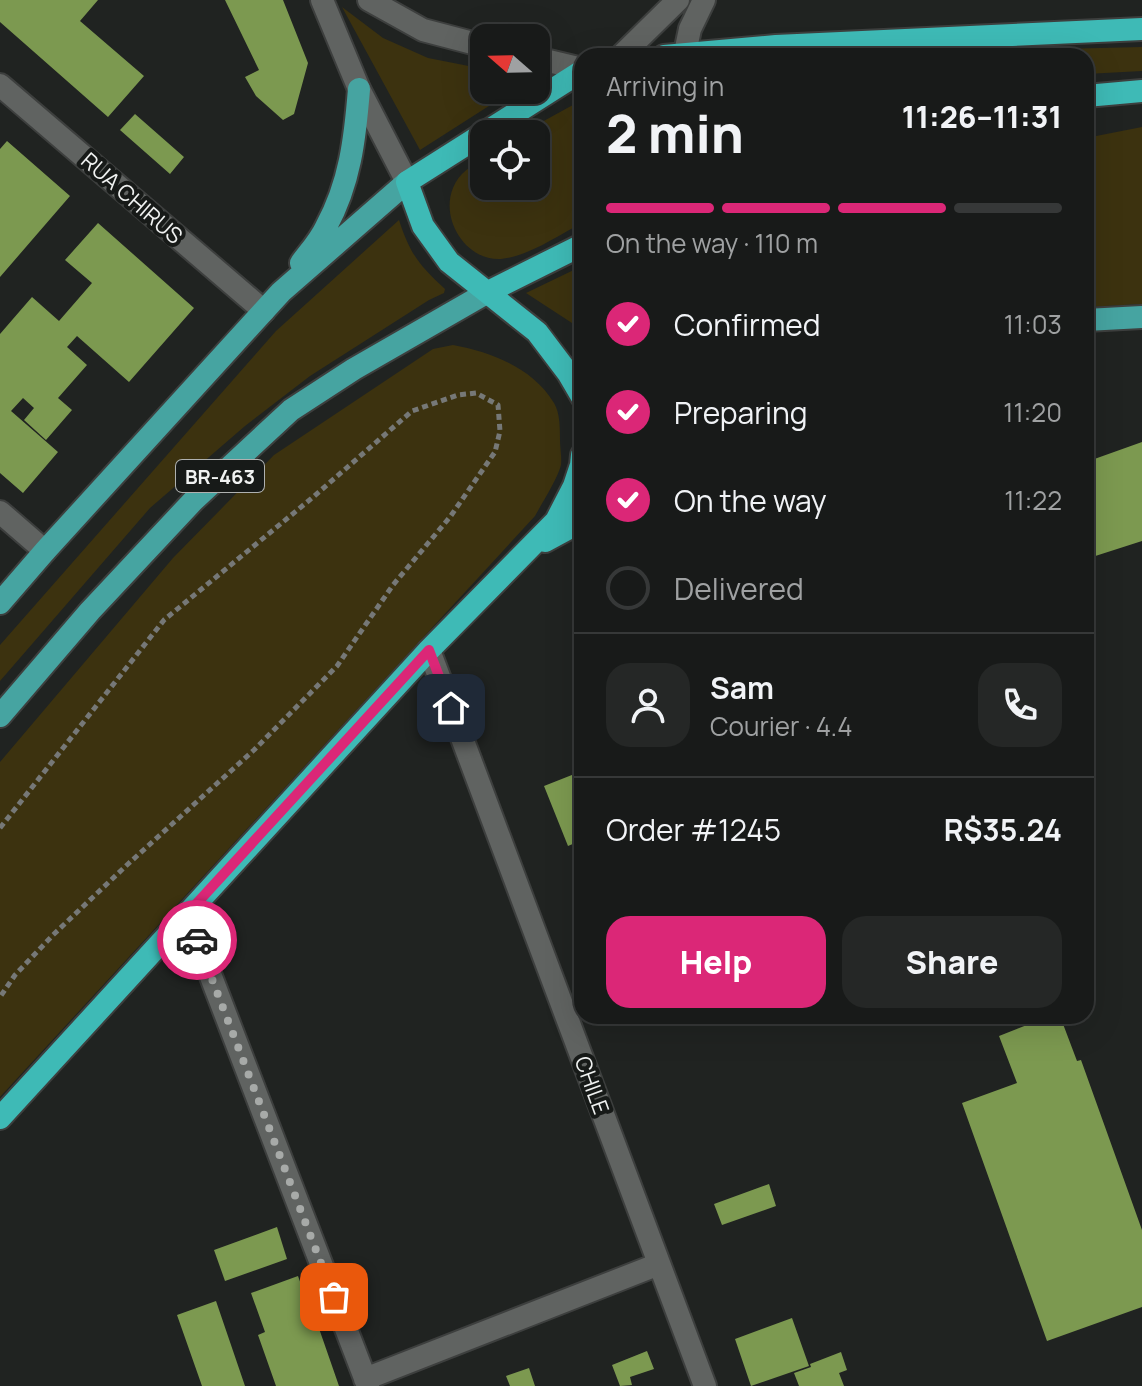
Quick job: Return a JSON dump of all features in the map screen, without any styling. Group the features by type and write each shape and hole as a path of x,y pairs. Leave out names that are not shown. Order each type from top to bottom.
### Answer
{"highway":[{"path":"754,48 1142,29"},
{"path":"574,75 407,182 423,226 449,262 537,332 574,383"},
{"path":"1094,95 1135,91"},
{"path":"1094,101 1135,91"},
{"name":"BR-463","path":"488,292 574,249"},
{"path":"0,1118 429,650 556,521 574,486"},
{"path":"530,549 574,525"}],"main road":[{"path":"0,603 281,292 325,229 343,189 355,143 359,89"},
{"path":"281,292 407,182"},
{"name":"BR-463","path":"0,716 90,611 193,501 291,410 354,369 488,292"},
{"path":"1094,320 1142,317"}],"street":[{"path":"322,0 359,89 407,182"},
{"path":"369,0 423,30 470,42"},
{"path":"629,48 678,0"},
{"path":"681,48 704,0"},
{"path":"550,62 574,68"},
{"name":"RUA CHIRUS","path":"0,85 264,311"},
{"path":"0,512 45,551"},
{"name":"CHILE","path":"429,650 705,1386"},
{"path":"187,914 367,1382 659,1264"}],"path":[{"path":"0,828 164,620 412,411 458,395 476,393 498,405 500,431 495,452 450,517 393,585 337,666 254,750 53,935 15,975 0,997"}],"shaded area":[{"path":"342,7 383,38 428,58 470,66 470,104 492,104 420,150"},
{"path":"1142,47 1142,71 1094,74 1094,48"},
{"path":"574,104 574,228 521,254 501,259 488,258 467,246 453,225 450,200 459,178 470,167 470,200 550,200 550,120 546,120"},
{"path":"1142,127 1142,304 1094,307 1094,136"},
{"path":"399,220 407,242 422,266 445,289 444,293 310,376 245,426 150,508 0,681 0,645 276,331"},
{"path":"574,270 574,324 526,293"},
{"path":"453,345 496,357 523,371 535,380 556,407 561,465 535,516 0,1097 0,762 173,558 274,455 433,349"}],"building":[{"path":"0,0 98,0 80,21 144,76 108,117 0,22"},
{"path":"225,0 283,0 308,63 294,114 283,120 256,96 245,77 259,70"},
{"path":"135,114 184,157 170,174 120,130"},
{"path":"7,141 70,196 0,277 0,149"},
{"path":"98,223 194,308 129,382 77,336 67,347 87,365 58,398 72,410 46,440 24,420 34,408 23,398 11,411 58,452 23,493 0,473 0,334 32,297 59,321 92,283 65,260"},
{"path":"1142,442 1142,541 1094,556 1094,459"},
{"path":"574,774 574,843 568,846 544,786"},
{"path":"1030,1024 1063,1024 1077,1061 1081,1060 1142,1230 1142,1307 1047,1341 962,1103 1017,1083 999,1036"},
{"path":"769,1184 776,1206 722,1225 714,1204"},
{"path":"277,1227 287,1259 225,1281 214,1250"},
{"path":"298,1276 339,1386 276,1386 258,1335 265,1332 251,1293"},
{"path":"216,1301 245,1386 202,1386 177,1315"},
{"path":"792,1318 809,1366 751,1386 735,1339"},
{"path":"647,1351 654,1369 630,1377 632,1385 620,1386 612,1365"},
{"path":"841,1352 847,1370 839,1373 844,1386 799,1386 794,1373"},
{"path":"529,1368 535,1386 510,1386 506,1376"}],"way so far":[{"path":"197,940 334,1297"}],"route":[{"path":"197,940 187,914 429,650 451,708"}]}
